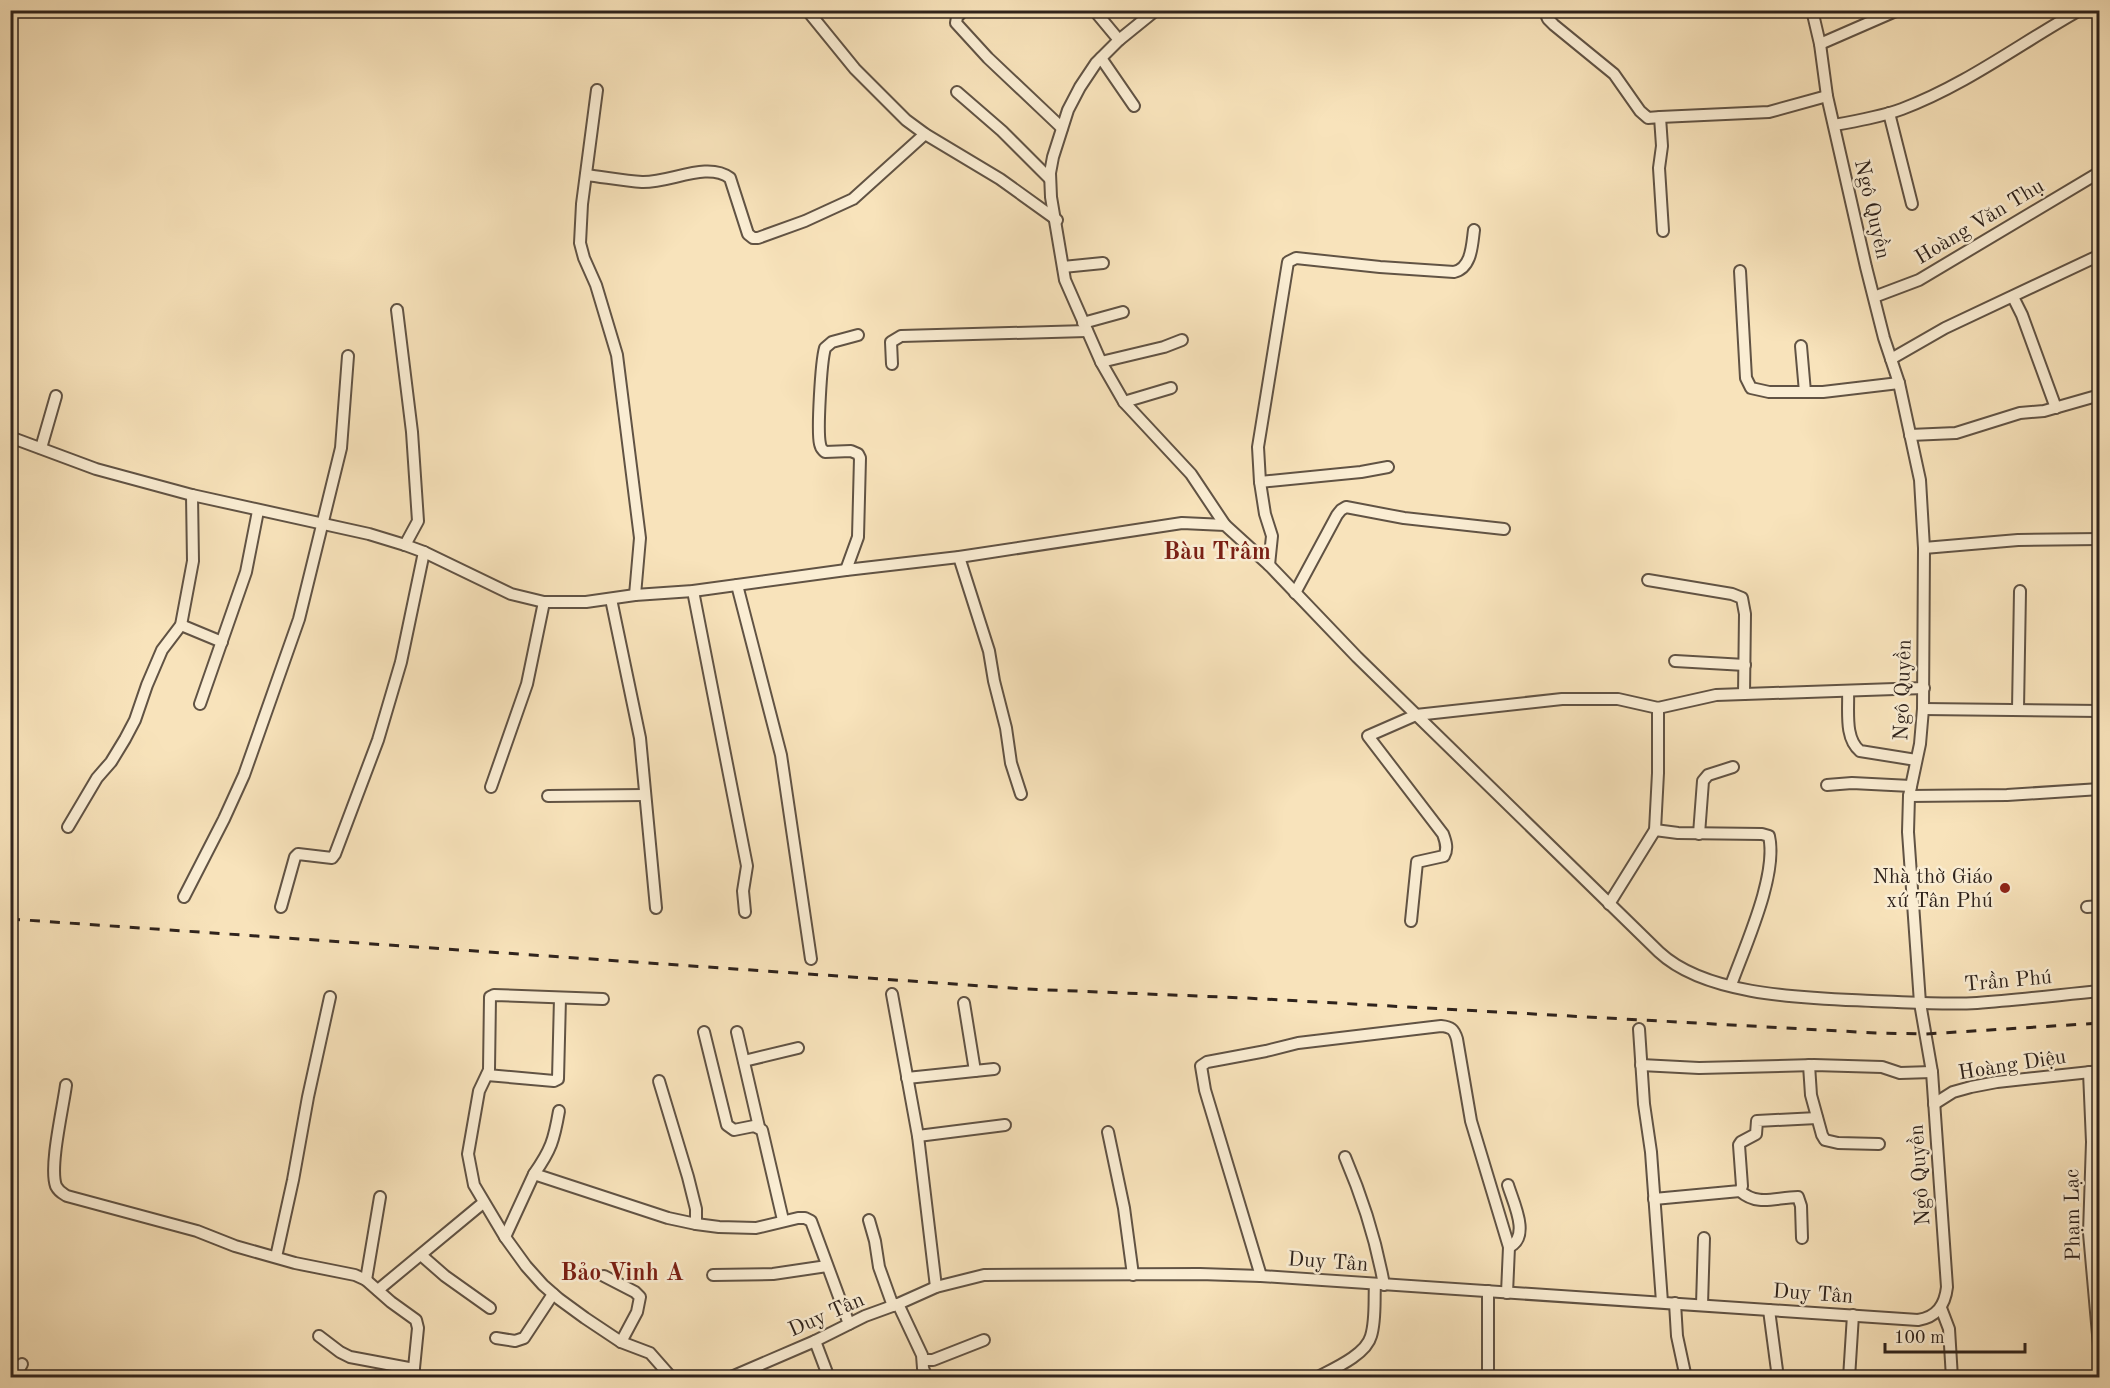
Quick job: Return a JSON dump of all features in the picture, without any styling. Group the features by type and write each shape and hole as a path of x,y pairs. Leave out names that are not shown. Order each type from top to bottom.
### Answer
{"street":[{"path":"807,10 855,69 889,104 925,134 1000,179 1057,220"},
{"path":"964,10 957,17 956,24 988,58 1062,128"},
{"path":"1094,10 1119,40"},
{"name":"Trần Phú","path":"1156,10 1101,58 1080,87 1062,128 1053,157 1050,180 1051,196 1057,220 1065,280 1101,363 1124,402 1191,474 1225,525 1269,565 1416,715 1674,965 1702,978 1763,993 1794,996 1920,1003 1976,1003 2100,991"},
{"path":"1544,10 1554,25 1614,74 1640,111 1648,118 1769,112 1827,96"},
{"name":"Ngô Quyền","path":"1812,10 1820,44 1827,96 1882,330 1899,383 1920,480 1924,548 1924,688 1920,744 1910,791 1908,832 1920,1003 1932,1072 1947,1287 1941,1308 1949,1329 1952,1377"},
{"path":"1820,44 1898,10"},
{"path":"1834,125 1888,113 1911,105 1976,73 2080,10"},
{"path":"1101,58 1134,106"},
{"path":"597,90 580,243 617,355 640,538 635,595"},
{"path":"957,92 1002,131 1050,180"},
{"path":"1888,113 1912,204"},
{"path":"1660,117 1662,146 1659,177 1663,231"},
{"path":"586,175 641,182 670,179 710,170 723,173 730,178 748,234 753,238 758,238 854,199 925,134"},
{"name":"Hoàng Văn Thụ","path":"1874,297 1919,279 2100,172"},
{"path":"1269,565 1272,536 1265,514 1260,482 1258,464 1260,430 1288,262 1296,258 1454,272 1462,269 1467,262 1474,230"},
{"path":"1891,359 1945,328 2100,255"},
{"path":"1063,267 1103,263"},
{"path":"1740,271 1748,384 1756,390 1836,391 1899,383"},
{"path":"2013,297 2026,324 2056,408"},
{"path":"397,310 412,432 418,521 405,545"},
{"path":"892,364 891,342 901,336 1085,327 1123,312"},
{"path":"846,570 858,537 860,458 858,454 851,451 825,452 822,449 819,439 821,395 825,348 832,342 858,335"},
{"path":"1101,363 1164,347 1182,340"},
{"path":"1801,346 1805,392"},
{"path":"184,897 244,775 299,619 341,448 348,356"},
{"path":"1124,402 1171,388"},
{"path":"1910,435 1956,433 2020,412 2056,408 2100,395"},
{"path":"41,448 56,396"},
{"path":"10,438 96,469 192,495 369,534 405,545 511,594 544,602 610,599 693,591 959,557 1182,523 1225,525"},
{"path":"1260,482 1361,472 1388,467"},
{"path":"68,827 97,778 111,762 125,739 135,720 162,650 181,625 194,561 192,495"},
{"path":"1294,592 1337,515 1346,507 1404,518 1504,529"},
{"path":"200,704 246,572 258,511"},
{"path":"1924,548 2026,539 2100,539"},
{"path":"281,907 298,854 327,859 332,858 335,854 378,740 401,662 424,552"},
{"path":"959,557 989,651 1006,728 1011,763 1021,794"},
{"path":"1648,580 1742,597 1745,614 1744,694"},
{"path":"737,585 781,755 811,959"},
{"path":"693,591 747,866 743,891 745,912"},
{"path":"2018,709 2020,591"},
{"path":"610,599 640,738 656,908"},
{"path":"491,787 527,684 544,602"},
{"path":"181,625 222,642"},
{"path":"1675,661 1745,665"},
{"path":"1411,921 1417,862 1444,856 1447,852 1446,843 1443,834 1368,736 1416,715 1562,699 1618,699 1658,708 1716,695 1924,688"},
{"path":"1848,691 1851,740 1855,747 1860,751 1916,760"},
{"path":"1609,904 1655,830 1658,708"},
{"path":"1923,709 2100,711"},
{"path":"1699,834 1703,781 1708,775 1733,767"},
{"path":"1827,785 1852,783 1910,791 2007,795 2100,789"},
{"path":"548,796 645,795"},
{"path":"1655,830 1769,836 1771,842 1766,888 1731,985"},
{"path":"2086,907 2100,906"},
{"path":"892,994 918,1136 936,1287"},
{"path":"603,999 494,995 490,997 489,1063 487,1075 479,1091 468,1154 474,1185 483,1203 526,1266 553,1294 621,1342 650,1353 672,1377"},
{"path":"276,1257 330,997"},
{"path":"487,1075 554,1081 558,1079 560,998"},
{"path":"964,1003 975,1071"},
{"path":"1261,1276 1205,1090 1201,1066 1207,1062 1298,1043 1441,1026 1453,1029 1461,1053 1465,1095 1471,1120 1509,1247 1507,1293"},
{"path":"1639,1029 1662,1302"},
{"path":"704,1032 727,1125 734,1130 759,1127"},
{"path":"737,1032 783,1220"},
{"path":"744,1061 798,1048"},
{"path":"1641,1065 1699,1068 1809,1065 1882,1067 1900,1073 1932,1072"},
{"path":"1809,1065 1811,1095 1825,1140 1838,1143 1879,1144"},
{"path":"907,1078 994,1069"},
{"name":"Hoàng Diệu","path":"1934,1104 1953,1092 1971,1087 1997,1082 2094,1072"},
{"name":"Phạm Lạc","path":"2094,1072 2089,1233 2100,1357"},
{"path":"659,1081 688,1177 696,1209 696,1224"},
{"path":"66,1085 55,1170 55,1180 60,1192 67,1196 197,1231 235,1246 355,1275 366,1280 416,1320 418,1329 413,1373 350,1357 319,1336"},
{"path":"506,1237 534,1174 553,1144 559,1112"},
{"path":"1740,1191 1742,1186 1739,1145 1756,1134 1757,1121 1817,1118"},
{"path":"918,1136 1005,1125"},
{"path":"1108,1132 1124,1208 1133,1275"},
{"path":"1316,1377 1364,1348 1369,1340 1379,1284 1376,1244 1364,1203 1345,1157"},
{"path":"534,1174 668,1218 696,1224 756,1228 783,1220 806,1218 811,1221 849,1324"},
{"path":"1508,1185 1520,1235 1518,1241 1509,1247"},
{"path":"1654,1199 1740,1191"},
{"path":"1740,1191 1748,1199 1756,1200 1798,1197 1801,1200 1802,1238"},
{"path":"366,1280 380,1197"},
{"path":"378,1290 483,1203"},
{"path":"869,1221 879,1267 923,1360 923,1368 927,1377"},
{"path":"1702,1305 1704,1238"},
{"path":"421,1255 445,1276 490,1308"},
{"path":"713,1275 773,1274 827,1266"},
{"name":"Duy Tân","path":"729,1377 936,1287 984,1275 1261,1276 1918,1320 1941,1308"},
{"path":"604,1276 640,1297 637,1312 621,1342"},
{"path":"1488,1292 1488,1377"},
{"path":"496,1338 515,1341 524,1338 553,1294"},
{"path":"1675,1303 1677,1336 1686,1377"},
{"path":"1769,1310 1778,1377"},
{"path":"1849,1377 1853,1315"},
{"path":"923,1360 933,1360 984,1340"},
{"path":"815,1341 829,1377"},
{"path":"14,1377 22,1364"}],"railway":[{"path":"10,919 1026,989 1246,998 1876,1033 1926,1034 2100,1023"}],"place":[{"name":"Nhà thờ Giáo xứ Tân Phú","path":"2005,888"}],"district":[{"name":"Bàu Trâm","path":"1217,551"},
{"name":"Bảo Vinh A","path":"622,1272"}]}
